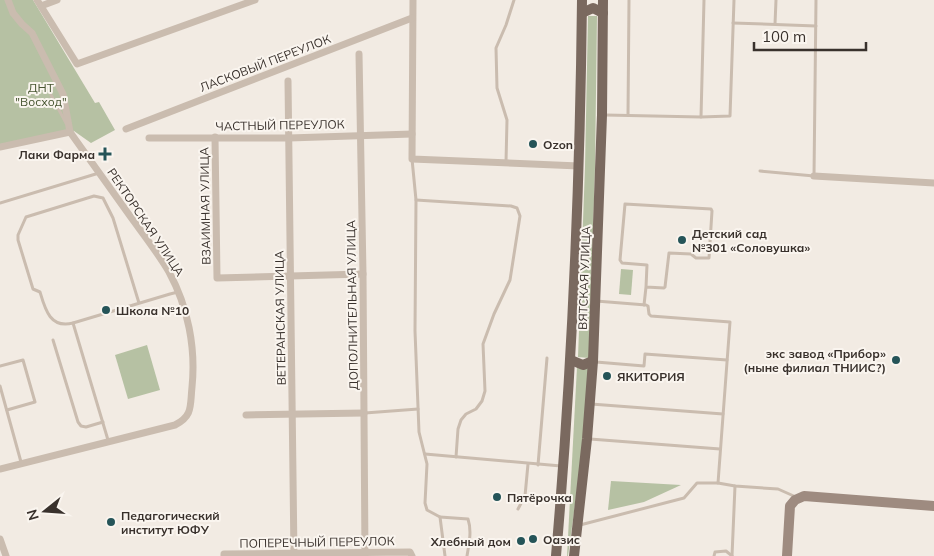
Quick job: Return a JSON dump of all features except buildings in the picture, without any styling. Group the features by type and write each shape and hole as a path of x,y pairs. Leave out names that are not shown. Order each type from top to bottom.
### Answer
{"main road":[{"name":"ВЯТСКАЯ УЛИЦА","path":"556,556 571,360 579,166 582,0"},
{"name":"ВЯТСКАЯ УЛИЦА","path":"574,556 587,439 593,362 602,115 603,0"},
{"path":"582,13 593,8 603,13"},
{"path":"571,360 583,365 593,362"}],"street":[{"path":"0,147 70,132 63,94 32,33 13,13 8,0"},
{"path":"57,0 39,3 77,64 255,0"},
{"path":"413,0 412,159 579,166"},
{"name":"ЛАСКОВЫЙ ПЕРЕУЛОК","path":"126,129 412,18"},
{"name":"ДОПОЛНИТЕЛЬНАЯ УЛИЦА","path":"359,54 365,555"},
{"name":"ВЕТЕРАНСКАЯ УЛИЦА","path":"288,80 294,555"},
{"name":"РЕКТОРСКАЯ УЛИЦА","path":"0,469 175,425 184,420 190,410 193,355 190,328 178,291 169,272 70,132"},
{"name":"ЧАСТНЫЙ ПЕРЕУЛОК","path":"149,138 289,138 412,134"},
{"name":"ВЗАИМНАЯ УЛИЦА","path":"216,137 217,278 363,274"},
{"path":"814,176 934,183"},
{"path":"246,415 364,414"},
{"path":"787,556 790,506 804,496 934,506"},
{"path":"0,539 6,556"},
{"name":"ПОПЕРЕЧНЫЙ ПЕРЕУЛОК","path":"224,555 411,554"}],"lane":[{"path":"506,163 507,120 497,88 496,48 506,26 514,0"},
{"path":"628,114 630,0"},
{"path":"701,116 704,0"},
{"path":"602,115 730,116 734,0"},
{"path":"776,0 776,24"},
{"path":"760,171 814,176 816,0"},
{"path":"733,23 816,26"},
{"path":"51,95 70,132"},
{"path":"412,159 416,200 415,331 419,432 427,464 425,503 427,510 440,517 468,519 470,525 467,556"},
{"path":"0,203 100,173"},
{"path":"139,303 114,218 103,198 94,196 28,216 18,238 33,289 40,292 47,314 54,320 68,324 73,323 139,303 178,291"},
{"path":"416,200 511,206 516,208 520,216 510,280 494,314 483,344 485,391 482,401 476,409 466,414 462,420 458,429 456,456"},
{"path":"644,305 647,265 622,263 620,260 625,204 711,209 713,213 709,258 696,258 692,254 669,253 666,287 646,287"},
{"path":"596,301 648,306 648,312 651,316 730,322 718,483"},
{"path":"73,323 109,441"},
{"path":"53,340 78,422 81,426 86,427 103,422"},
{"path":"593,362 644,366 645,354 727,360"},
{"path":"538,465 547,358"},
{"path":"0,366 23,360 35,402 7,410"},
{"path":"0,386 21,463"},
{"path":"590,404 723,414"},
{"path":"364,414 418,409"},
{"path":"587,439 720,449"},
{"path":"425,454 564,466"},
{"path":"518,508 525,496 528,464"},
{"path":"576,526 684,498 697,483 718,483 778,489 799,498"},
{"path":"732,556 735,486"},
{"path":"440,517 445,556"},
{"path":"714,556 715,552 726,551 732,556"}],"green space":[{"name":"ДНТ \"Восход\"","path":"0,0 33,0 95,103 99,102 115,130 91,143 74,131 67,130 0,145"},
{"path":"588,16 597,16 595,168 589,358 578,357"},
{"path":"621,269 633,270 631,295 619,294"},
{"path":"147,345 160,390 128,399 115,355"},
{"path":"577,367 589,367 581,461 567,556"},
{"path":"611,481 681,485 644,502 608,510"}],"place":[{"name":"Ozon","path":"533,144"},
{"name":"Лаки Фарма","path":"105,154"},
{"name":"Детский сад №301 «Соловушка»","path":"682,240"},
{"name":"Школа №10","path":"106,310"},
{"name":"экс завод «Прибор» (ныне филиал ТНИИС?)","path":"896,360"},
{"name":"ЯКИТОРИЯ","path":"607,376"},
{"name":"Пятёрочка","path":"497,497"},
{"name":"Педагогический институт ЮФУ","path":"111,522"},
{"name":"Оазис","path":"533,539"},
{"name":"Хлебный дом","path":"521,541"}]}
